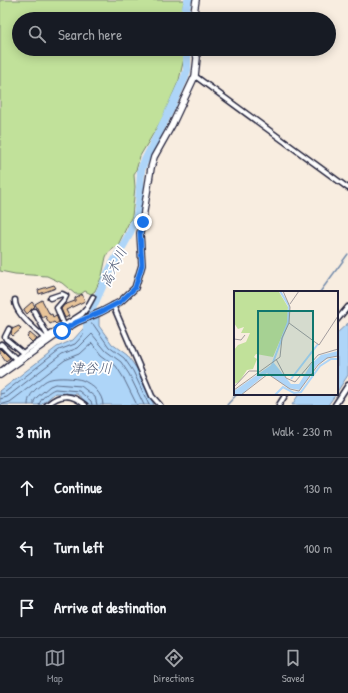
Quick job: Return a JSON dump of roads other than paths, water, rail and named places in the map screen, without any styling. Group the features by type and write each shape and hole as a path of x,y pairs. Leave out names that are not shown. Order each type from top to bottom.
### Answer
{"street":[{"path":"194,12 196,0"},
{"path":"0,373 77,322 120,302 135,288 142,265 140,233 151,168 154,157 172,125 195,76 197,56"},
{"path":"195,76 348,188"},
{"path":"50,298 62,294 66,296 57,308 64,325"},
{"path":"0,373 23,353 82,314 93,297"},
{"path":"15,300 15,305 19,313 46,337"},
{"path":"113,305 152,396 160,405"},
{"path":"338,319 348,307"},
{"path":"34,311 46,337"},
{"path":"6,339 5,337 9,329"},
{"path":"6,339 23,353"},
{"path":"6,339 2,340 0,344 16,359"},
{"path":"335,405 348,385"},
{"path":"279,405 285,395"},
{"path":"47,405 59,397 64,396 70,396 78,399 85,405"}],"water":[{"name":"津谷川","path":"99,317 99,326 112,344 127,355 137,369 154,405 90,405 77,394 55,393 41,405 0,405 0,391 57,347 73,340 88,321"},
{"path":"348,323 348,375 338,390 338,332"},
{"path":"298,395 335,395 328,405 292,405"}],"waterway":[{"name":"高木川","path":"185,12 188,0"},
{"name":"高木川","path":"87,332 87,320 110,269 129,235 137,215 141,170 185,77 187,70 187,56"},
{"path":"321,291 348,254"},
{"path":"227,405 236,395"}]}
